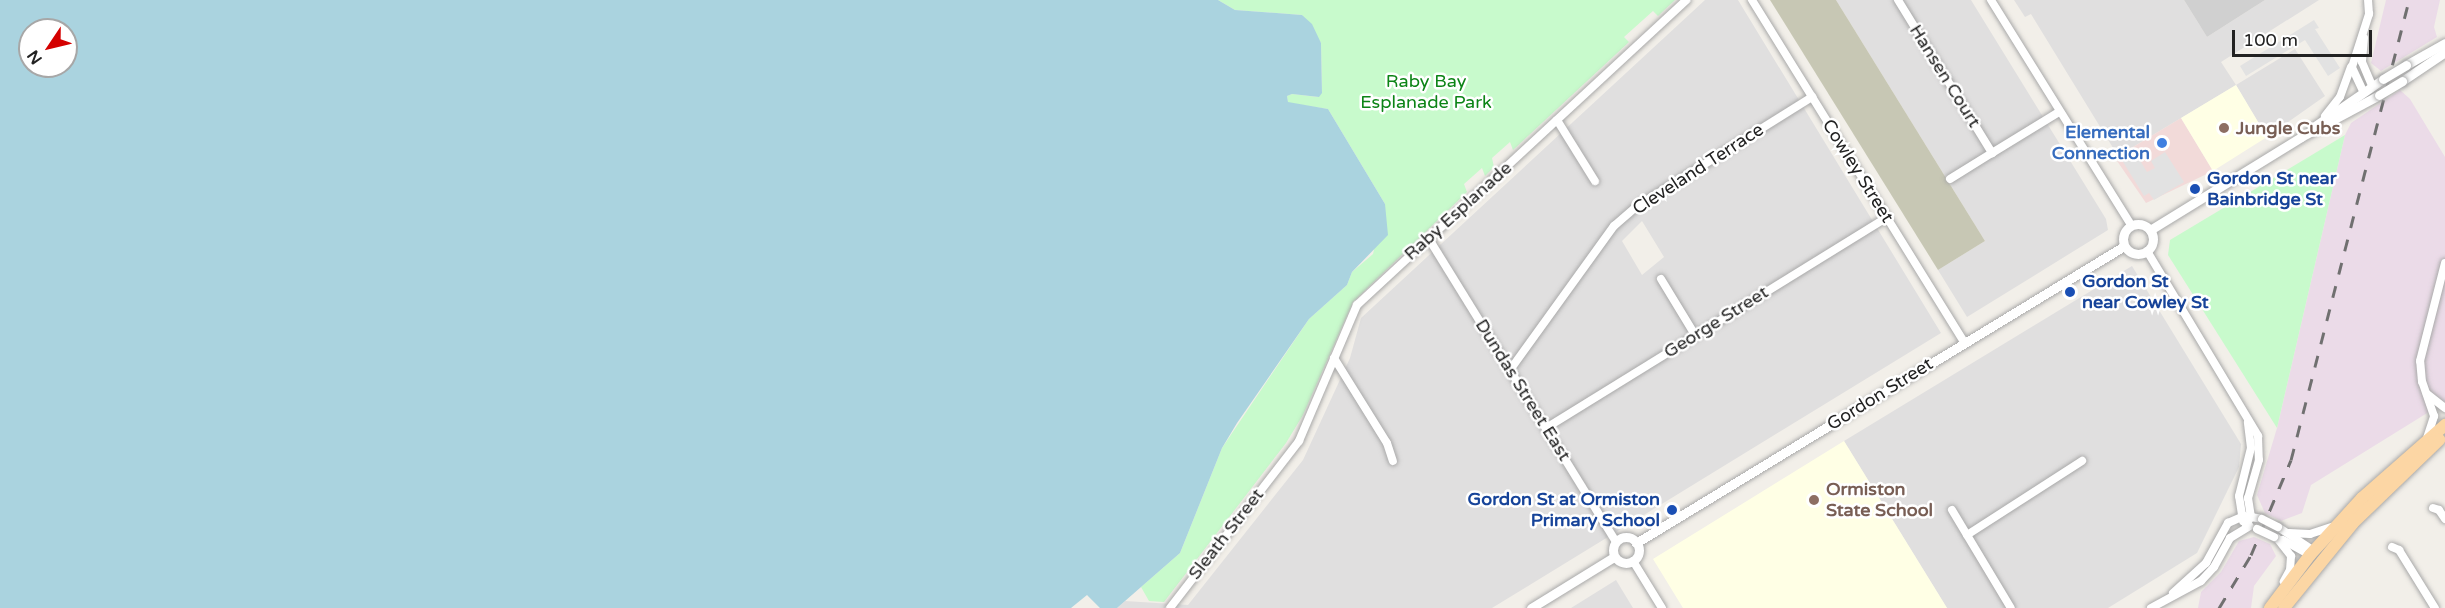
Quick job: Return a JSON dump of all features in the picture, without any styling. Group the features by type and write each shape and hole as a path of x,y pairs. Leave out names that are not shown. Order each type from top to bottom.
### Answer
{"main road":[{"path":"2284,608 2315,555 2336,525 2445,425"},
{"path":"2269,608 2315,555 2445,435"}],"street":[{"name":"Raby Esplanade","path":"1284,460 1313,415 1357,305 1686,0"},
{"name":"Cowley Street","path":"1752,0 1964,342"},
{"name":"Hansen Court","path":"1898,0 1992,153"},
{"path":"1991,0 2130,225"},
{"path":"2368,0 2362,62 2368,89"},
{"path":"2324,118 2340,97 2364,34"},
{"path":"2301,137 2324,118 2383,79 2445,44"},
{"path":"2150,230 2301,137 2376,97 2445,52"},
{"path":"2353,61 2354,75 2376,97"},
{"name":"Cleveland Terrace","path":"1510,370 1614,226 1636,207 1812,97"},
{"path":"1950,179 2059,112"},
{"path":"1557,120 1595,181"},
{"name":"George Street","path":"1546,428 1887,217"},
{"path":"2144,224 2150,230 2153,241 2147,251 2132,253 2124,246 2122,236 2130,225 2144,224"},
{"name":"Dundas Street East","path":"1429,238 1616,542"},
{"name":"Gordon Street","path":"1636,543 2124,246"},
{"path":"2147,251 2243,409 2259,445 2248,498 2251,516 2246,526 2230,538 2214,567 2201,581 2151,608"},
{"path":"2425,442 2434,420 2420,361 2445,263"},
{"path":"1662,279 1695,335"},
{"path":"1334,358 1387,443 1393,461"},
{"path":"2426,393 2445,408"},
{"path":"2243,409 2252,448 2240,496 2240,516 2246,526 2258,529 2315,555"},
{"name":"Sleath Street","path":"1170,608 1284,460"},
{"path":"1967,535 2082,461"},
{"path":"2433,508 2439,510 2445,519"},
{"path":"1952,510 2011,608"},
{"path":"2170,596 2201,568 2228,523 2240,516 2262,519 2278,527 2289,533 2315,555"},
{"path":"2289,533 2310,534 2336,525"},
{"path":"1627,538 1636,543 1638,555 1633,561 1625,563 1614,557 1616,542 1627,538"},
{"path":"2269,608 2291,566 2289,551 2276,538"},
{"path":"2392,547 2399,550 2435,608"},
{"path":"1531,608 1614,557"},
{"path":"1633,561 1662,608"}],"shaded area":[{"path":"1705,0 1738,0 1941,333 1492,608 1117,608 1125,601 1188,605 1303,460 1350,358 1361,318","holes":["1642,221 1664,257 1642,275 1622,241"]},
{"path":"1770,0 1836,0 1985,241 1938,270"},
{"path":"1836,0 1971,0 2106,219 2108,230 1967,317 1938,270 1985,241"},
{"path":"2014,0 2184,0 2207,37 2265,0 2319,0 2221,62 2236,85 2118,156 2031,14 2025,17"},
{"path":"2184,0 2265,0 2207,37"},
{"path":"2386,0 2440,0 2434,27 2437,37 2381,71 2371,63"},
{"path":"2314,20 2319,28 2315,29 2340,68 2328,76 2305,40 2246,76 2240,66"},
{"path":"2295,49 2325,96 2267,137 2236,85"},
{"name":"Jungle Cubs","path":"2236,85 2267,137 2213,171 2181,118"},
{"path":"2400,90 2410,99 2445,157 2445,402 2311,485 2302,513 2281,521 2265,513 2257,495 2277,428 2345,135 2351,123"},
{"path":"2181,118 2213,171 2146,203 2115,158"},
{"path":"2133,149 2147,172 2155,168 2151,161 2165,152 2184,182 2154,200 2149,193 2144,196 2120,157"},
{"path":"2132,266 2241,444 2239,467 2197,553 2108,608 1947,608 1844,441"},
{"name":"Ormiston State School","path":"1844,441 1947,608 1683,608 1653,559"},
{"path":"2254,537 2270,544 2276,556 2254,586 2251,608 2198,608 2201,592 2221,572 2239,541"},
{"path":"1616,580 1633,608 1571,608"}],"green space":[{"name":"Raby Bay Esplanade Park","path":"1218,0 1675,0 1658,16 1653,11 1624,37 1629,42 1513,150 1510,142 1492,158 1494,167 1485,176 1482,168 1464,184 1467,192 1353,302 1303,415 1286,443 1164,602 1149,601 1141,587 1180,553 1222,448 1309,319 1347,285 1352,272 1373,254 1385,204 1328,109 1288,103 1287,96 1292,94 1318,97 1322,92 1321,43 1302,15 1235,10"},
{"path":"2345,135 2277,428 2168,255 2170,240"}],"water":[{"path":"0,0 1218,0 1235,10 1302,15 1312,24 1321,43 1322,93 1319,97 1292,94 1287,96 1288,102 1328,109 1385,204 1388,235 1352,272 1347,285 1309,319 1237,423 1222,448 1180,553 1117,608 1100,608 1087,595 1071,608 0,608"}],"railway":[{"path":"2219,608 2251,555 2291,460 2409,0"}],"place":[{"name":"Jungle Cubs","path":"2224,128"},
{"name":"Elemental Connection","path":"2162,143"},
{"name":"Gordon St near Bainbridge St","path":"2195,189"},
{"name":"Gordon St near Cowley St","path":"2070,292"},
{"name":"Ormiston State School","path":"1814,500"},
{"name":"Gordon St at Ormiston Primary School","path":"1672,510"}]}
